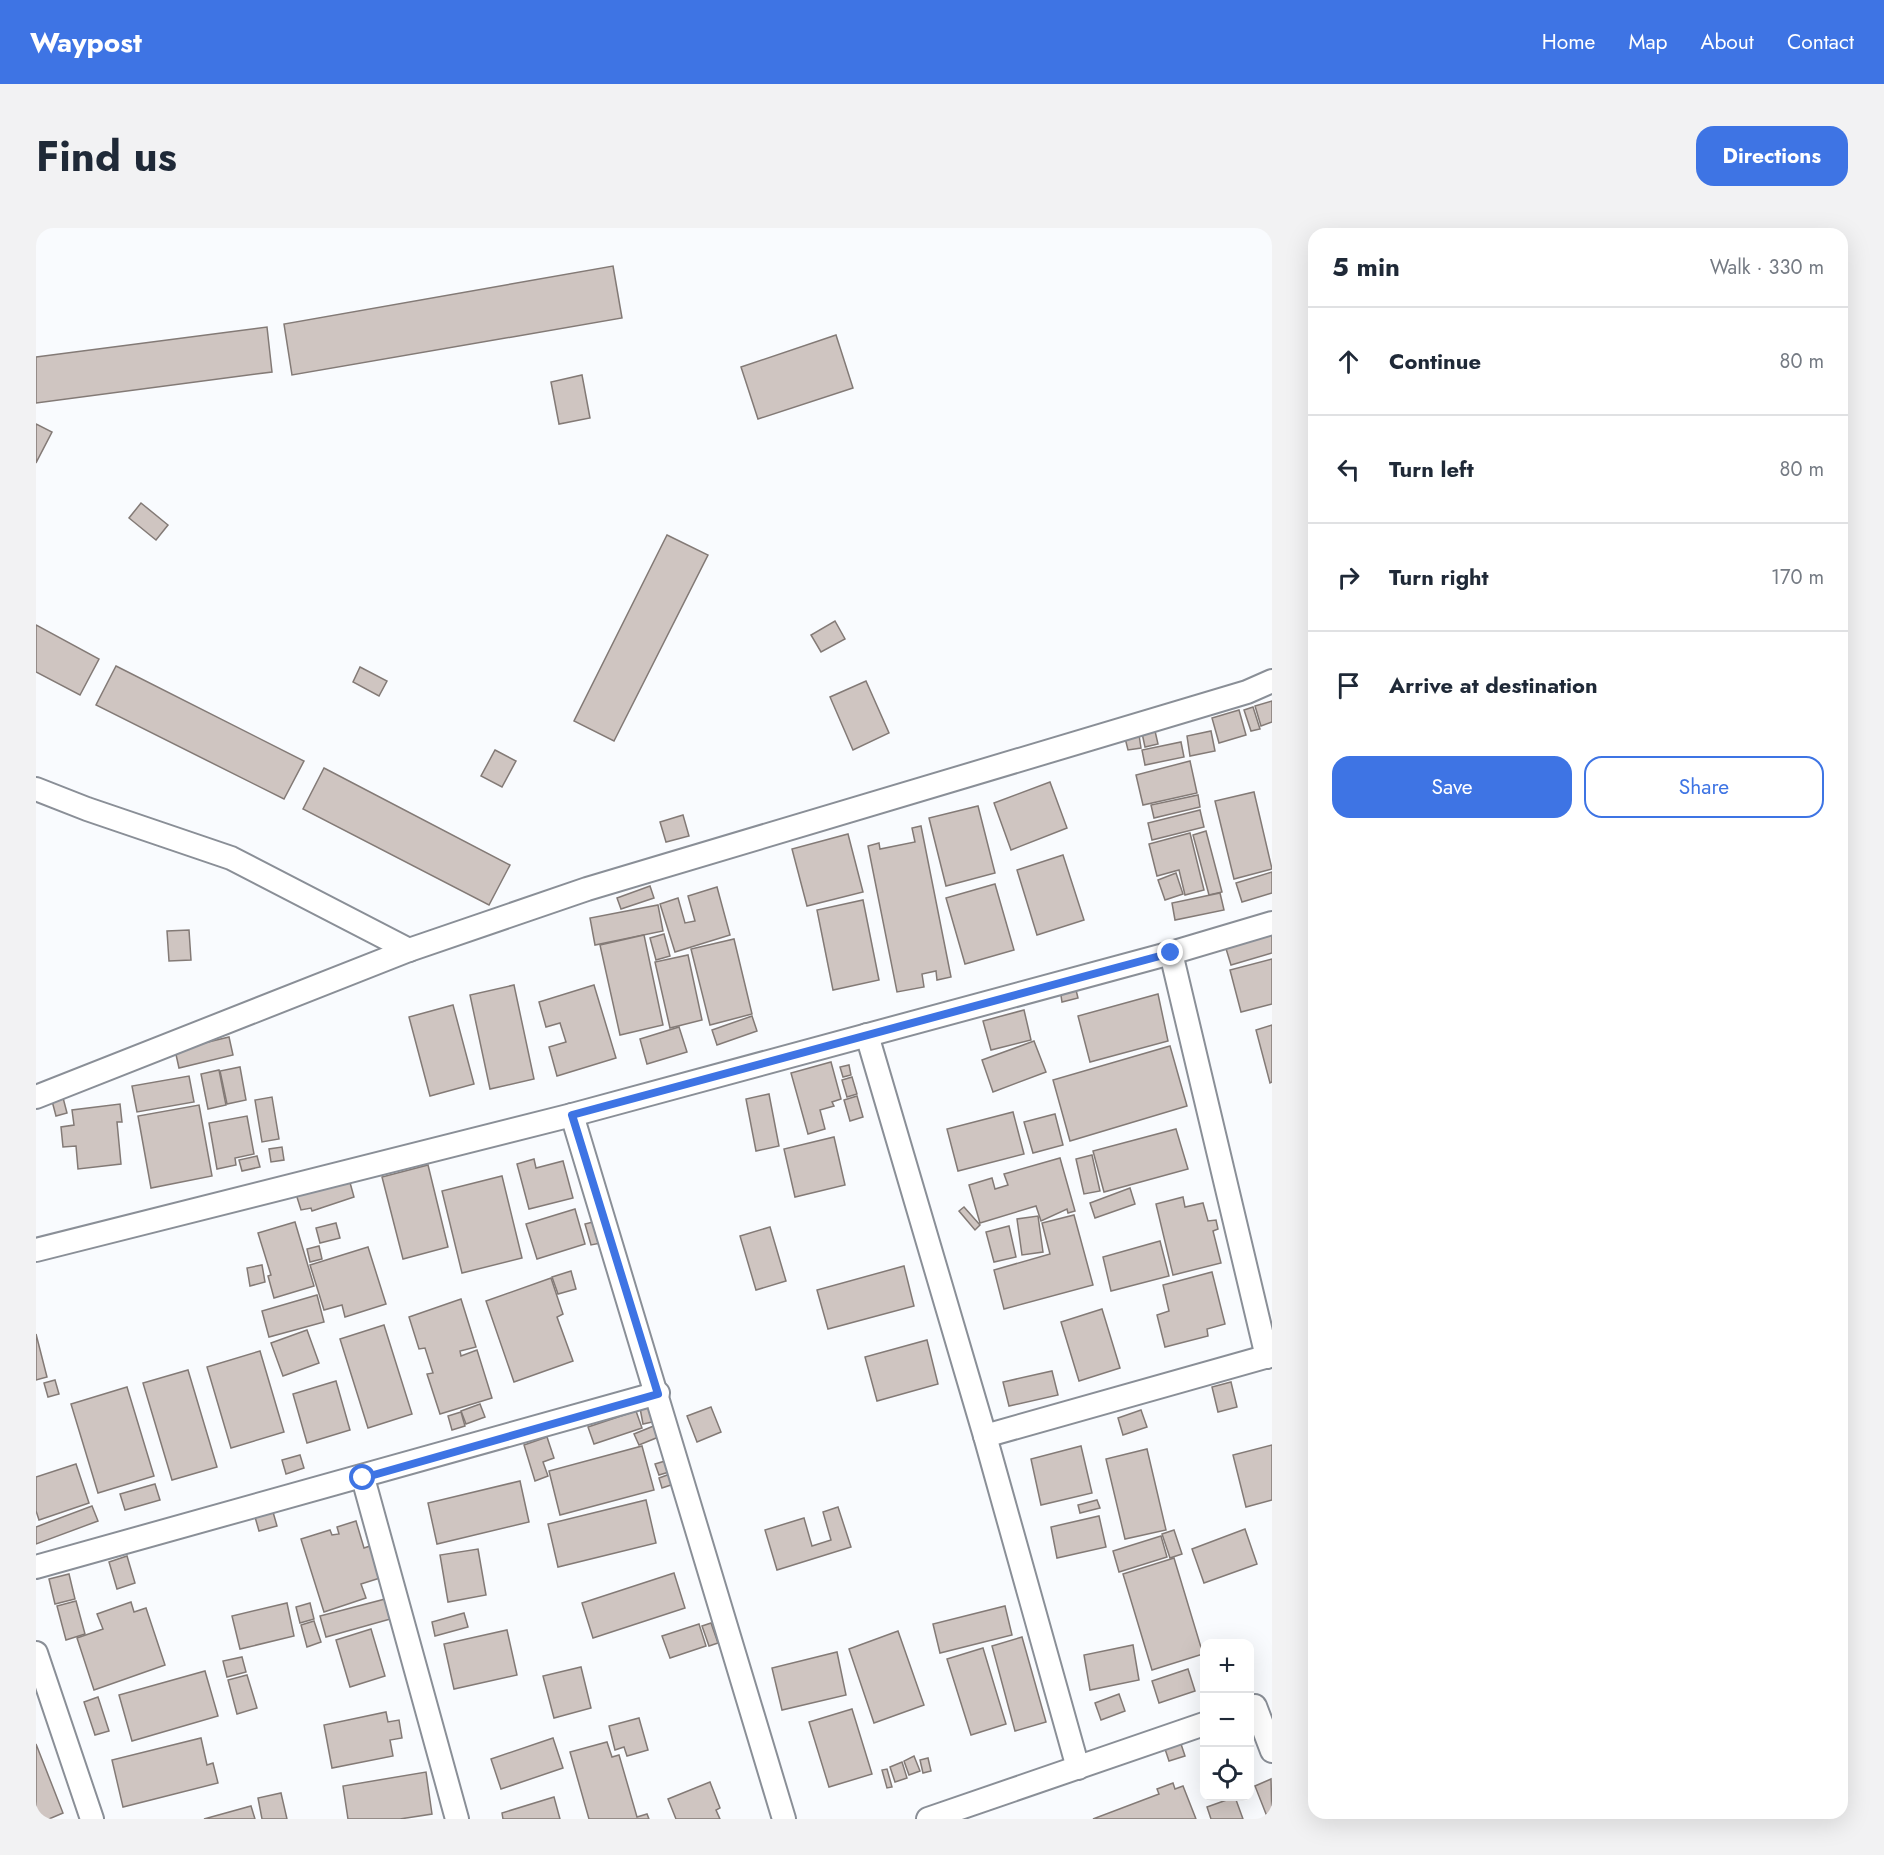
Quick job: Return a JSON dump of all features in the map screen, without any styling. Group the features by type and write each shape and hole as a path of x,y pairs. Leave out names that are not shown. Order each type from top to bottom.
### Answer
{"street":[{"path":"36,1097 410,950 587,889 1247,692 1272,681"},
{"path":"36,789 87,810 231,858 410,950"},
{"path":"36,1250 572,1115 1171,953 1272,923"},
{"path":"985,1436 1269,1356 1171,953"},
{"path":"867,1035 985,1436 1078,1768"},
{"path":"572,1115 658,1394 784,1819"},
{"path":"36,1567 363,1478 658,1394"},
{"path":"363,1478 457,1819"},
{"path":"36,1653 92,1819"},
{"path":"1259,1705 1272,1751"},
{"path":"928,1819 969,1813 1078,1768 1200,1725"}],"building":[{"path":"613,266 622,318 292,375 284,324"},
{"path":"267,327 272,372 36,403 36,357"},
{"path":"836,335 853,388 758,419 741,367"},
{"path":"582,375 590,418 559,424 551,382"},
{"path":"36,424 52,432 36,463"},
{"path":"141,503 168,525 156,540 129,518"},
{"path":"667,535 708,555 614,741 574,721"},
{"path":"835,621 845,639 821,652 811,635"},
{"path":"36,625 99,659 80,695 36,672"},
{"path":"116,666 304,761 284,799 96,705"},
{"path":"360,667 387,681 379,696 353,682"},
{"path":"866,681 889,733 853,750 830,697"},
{"path":"1272,701 1272,722 1261,726 1255,706"},
{"path":"1253,707 1260,729 1251,731 1244,710"},
{"path":"1239,710 1246,735 1219,743 1212,718"},
{"path":"1155,731 1158,744 1145,747 1142,733"},
{"path":"1211,731 1215,751 1190,756 1187,736"},
{"path":"1139,735 1141,748 1128,750 1125,738"},
{"path":"1181,742 1184,757 1145,765 1142,750"},
{"path":"495,750 516,761 502,787 481,776"},
{"path":"1190,761 1197,793 1143,805 1136,775"},
{"path":"324,768 510,865 489,905 303,809"},
{"path":"1050,782 1067,828 1011,850 994,803"},
{"path":"1254,792 1272,869 1234,879 1215,801"},
{"path":"1198,795 1200,807 1154,818 1151,805"},
{"path":"978,806 995,873 946,886 929,818"},
{"path":"1200,810 1204,827 1152,840 1148,823"},
{"path":"683,815 689,836 666,842 660,822"},
{"path":"921,826 951,977 937,980 936,971 922,974 924,987 897,992 868,846 879,843 880,849 915,842 912,828"},
{"path":"1206,831 1222,892 1209,895 1193,835"},
{"path":"1190,833 1204,890 1185,895 1179,870 1157,876 1149,844"},
{"path":"848,834 863,892 807,906 792,849"},
{"path":"1063,855 1084,920 1037,935 1017,870"},
{"path":"1272,872 1272,893 1242,902 1236,883"},
{"path":"1176,873 1183,894 1165,900 1158,880"},
{"path":"995,884 1014,950 965,964 946,898"},
{"path":"650,886 654,898 621,909 617,898"},
{"path":"717,887 730,935 675,952 660,904 678,898 685,923 695,921 688,896"},
{"path":"1220,893 1224,910 1175,920 1172,903"},
{"path":"863,900 879,980 833,990 817,910"},
{"path":"658,905 663,931 595,945 590,918"},
{"path":"1272,928 1272,953 1231,965 1224,942"},
{"path":"189,930 191,960 169,961 167,931"},
{"path":"664,934 670,956 656,960 650,938"},
{"path":"644,935 663,1025 620,1035 600,945"},
{"path":"734,939 752,1014 710,1025 691,949"},
{"path":"688,955 702,1020 670,1028 655,962"},
{"path":"1272,959 1272,1004 1241,1012 1230,970"},
{"path":"514,985 534,1079 490,1089 470,995"},
{"path":"594,985 616,1058 557,1076 549,1047 566,1042 560,1023 546,1027 539,1002"},
{"path":"1075,986 1078,998 1062,1002 1060,989"},
{"path":"1158,994 1168,1041 1090,1062 1078,1016"},
{"path":"453,1005 474,1084 430,1096 409,1017"},
{"path":"1024,1010 1031,1040 991,1050 983,1021"},
{"path":"752,1016 757,1031 717,1045 712,1030"},
{"path":"1272,1025 1272,1082 1270,1083 1256,1030"},
{"path":"679,1027 687,1052 647,1064 640,1039"},
{"path":"229,1037 233,1055 179,1068 175,1050"},
{"path":"1034,1041 1046,1072 993,1092 982,1060"},
{"path":"1170,1046 1187,1106 1070,1141 1053,1080"},
{"path":"831,1062 841,1099 832,1102 834,1106 820,1110 825,1129 808,1134 791,1073"},
{"path":"849,1065 851,1075 843,1077 840,1067"},
{"path":"240,1067 246,1100 227,1104 220,1071"},
{"path":"219,1070 226,1105 208,1109 201,1074"},
{"path":"189,1076 194,1102 137,1112 132,1086"},
{"path":"852,1077 857,1094 847,1097 842,1080"},
{"path":"61,1090 67,1113 56,1116 52,1101"},
{"path":"769,1094 779,1146 756,1151 746,1099"},
{"path":"857,1096 863,1117 850,1121 844,1100"},
{"path":"272,1097 279,1139 262,1142 255,1100"},
{"path":"120,1104 122,1122 117,1122 121,1164 78,1169 76,1146 63,1147 61,1127 74,1125 72,1110"},
{"path":"199,1105 212,1176 151,1188 138,1116"},
{"path":"1013,1112 1024,1154 958,1171 947,1129"},
{"path":"1055,1114 1063,1145 1033,1153 1024,1122"},
{"path":"247,1116 254,1154 235,1158 236,1165 217,1169 209,1123"},
{"path":"1176,1129 1188,1169 1104,1192 1093,1151"},
{"path":"834,1137 845,1185 795,1197 784,1149"},
{"path":"282,1147 284,1160 271,1162 269,1149"},
{"path":"1092,1155 1100,1191 1084,1194 1076,1159"},
{"path":"257,1156 260,1167 242,1171 239,1160"},
{"path":"1060,1158 1075,1211 1068,1213 1067,1209 1041,1221 1036,1206 980,1223 969,1185 992,1178 995,1189 1008,1185 1004,1174"},
{"path":"534,1159 536,1168 563,1161 573,1198 529,1209 517,1164"},
{"path":"428,1165 448,1247 403,1259 382,1177"},
{"path":"502,1176 522,1258 462,1273 442,1191"},
{"path":"349,1179 354,1197 312,1211 311,1208 301,1210 296,1194"},
{"path":"1130,1188 1135,1204 1095,1218 1090,1203"},
{"path":"1183,1197 1185,1207 1203,1203 1208,1221 1216,1220 1218,1229 1213,1231 1221,1263 1173,1275 1156,1204"},
{"path":"964,1207 980,1225 975,1230 959,1211"},
{"path":"575,1209 585,1244 537,1259 526,1224"},
{"path":"1074,1215 1093,1285 1004,1309 994,1270 1050,1254 1042,1223"},
{"path":"1038,1216 1043,1252 1022,1255 1017,1219"},
{"path":"601,1220 606,1242 591,1245 585,1224"},
{"path":"295,1222 314,1286 274,1298 268,1276 271,1275 258,1233"},
{"path":"336,1223 340,1238 320,1243 316,1228"},
{"path":"1009,1226 1016,1257 994,1262 986,1232"},
{"path":"770,1227 786,1281 756,1290 740,1236"},
{"path":"1160,1241 1169,1276 1111,1291 1103,1257"},
{"path":"319,1246 322,1259 310,1262 307,1249"},
{"path":"368,1247 386,1304 345,1317 342,1305 324,1310 310,1265"},
{"path":"262,1265 265,1282 250,1286 247,1268"},
{"path":"904,1266 914,1306 828,1329 817,1290"},
{"path":"571,1271 576,1289 558,1294 552,1277"},
{"path":"1212,1272 1225,1324 1207,1329 1208,1336 1165,1347 1157,1315 1169,1311 1163,1285"},
{"path":"551,1278 563,1314 557,1317 573,1361 514,1382 486,1301"},
{"path":"317,1295 324,1322 269,1337 262,1311"},
{"path":"461,1299 476,1347 460,1351 461,1356 477,1350 492,1398 440,1414 427,1374 433,1373 425,1348 419,1349 409,1317"},
{"path":"1102,1309 1120,1368 1079,1381 1061,1322"},
{"path":"384,1325 412,1414 368,1428 340,1339"},
{"path":"307,1330 319,1363 283,1376 271,1343"},
{"path":"36,1334 47,1377 36,1380"},
{"path":"927,1340 938,1384 877,1401 865,1357"},
{"path":"260,1351 284,1432 231,1448 207,1367"},
{"path":"188,1370 217,1467 172,1480 143,1383"},
{"path":"1052,1371 1058,1395 1009,1406 1003,1382"},
{"path":"55,1380 59,1394 48,1397 44,1383"},
{"path":"336,1381 350,1430 307,1443 293,1394"},
{"path":"1231,1382 1237,1407 1218,1412 1212,1387"},
{"path":"127,1387 154,1476 98,1493 71,1404"},
{"path":"480,1404 485,1417 466,1424 461,1411"},
{"path":"654,1405 657,1421 643,1424 640,1408"},
{"path":"711,1407 721,1432 697,1442 687,1416"},
{"path":"1141,1410 1147,1427 1123,1435 1118,1418"},
{"path":"636,1411 642,1428 594,1444 588,1427"},
{"path":"461,1412 465,1426 452,1430 448,1416"},
{"path":"656,1425 661,1436 639,1445 634,1434"},
{"path":"547,1437 554,1458 543,1462 548,1476 535,1481 524,1445"},
{"path":"1272,1445 1272,1500 1246,1507 1233,1455"},
{"path":"642,1446 654,1490 560,1515 549,1471"},
{"path":"1081,1446 1092,1493 1041,1505 1031,1459"},
{"path":"1147,1449 1166,1530 1125,1539 1106,1459"},
{"path":"300,1455 304,1468 286,1474 282,1460"},
{"path":"665,1461 669,1472 659,1475 655,1464"},
{"path":"76,1464 89,1503 39,1520 36,1511 36,1477"},
{"path":"670,1474 674,1484 662,1488 659,1478"},
{"path":"520,1481 529,1522 437,1544 428,1503"},
{"path":"155,1484 160,1500 125,1510 120,1494"},
{"path":"646,1500 656,1543 558,1567 548,1524"},
{"path":"1097,1500 1100,1508 1080,1513 1078,1505"},
{"path":"92,1506 98,1521 36,1544 36,1527"},
{"path":"838,1507 851,1547 777,1570 765,1530 804,1518 812,1546 831,1540 823,1512"},
{"path":"273,1512 277,1526 259,1531 255,1517"},
{"path":"1099,1516 1106,1547 1057,1558 1051,1527"},
{"path":"356,1521 364,1548 370,1546 380,1578 361,1584 366,1598 324,1612 301,1539 330,1530 332,1535 339,1534 337,1527"},
{"path":"1245,1529 1257,1564 1204,1583 1192,1549"},
{"path":"1174,1530 1182,1554 1170,1558 1162,1534"},
{"path":"1161,1536 1167,1557 1119,1572 1113,1551"},
{"path":"478,1549 486,1595 448,1602 440,1555"},
{"path":"127,1556 135,1583 117,1589 109,1562"},
{"path":"1174,1558 1200,1644 1200,1655 1152,1670 1123,1574"},
{"path":"674,1573 685,1608 593,1638 582,1603"},
{"path":"69,1574 75,1599 55,1604 49,1579"},
{"path":"389,1598 394,1618 326,1637 320,1616"},
{"path":"76,1601 85,1634 66,1640 57,1606"},
{"path":"131,1602 134,1612 146,1608 165,1665 94,1690 77,1638 103,1629 97,1614"},
{"path":"287,1603 294,1636 240,1649 232,1616"},
{"path":"310,1603 314,1619 300,1623 296,1607"},
{"path":"1005,1606 1012,1635 940,1653 933,1624"},
{"path":"464,1613 468,1627 435,1636 432,1622"},
{"path":"314,1621 321,1642 307,1647 301,1625"},
{"path":"711,1623 718,1643 709,1646 702,1626"},
{"path":"699,1624 706,1646 670,1658 662,1636"},
{"path":"371,1629 385,1676 350,1687 336,1640"},
{"path":"507,1630 517,1675 454,1689 444,1644"},
{"path":"898,1631 924,1705 874,1723 849,1649"},
{"path":"1022,1637 1046,1722 1015,1731 992,1646"},
{"path":"1133,1645 1139,1680 1090,1690 1084,1655"},
{"path":"983,1648 1006,1724 971,1735 947,1659"},
{"path":"837,1652 846,1695 782,1710 772,1668"},
{"path":"242,1657 246,1672 227,1677 223,1661"},
{"path":"581,1667 591,1708 554,1718 543,1676"},
{"path":"1188,1669 1195,1691 1159,1703 1152,1681"},
{"path":"205,1671 218,1716 132,1741 119,1695"},
{"path":"247,1675 257,1708 237,1714 228,1680"},
{"path":"1119,1694 1125,1711 1101,1720 1095,1703"},
{"path":"98,1697 109,1731 95,1735 84,1702"},
{"path":"852,1709 872,1774 829,1787 809,1722"},
{"path":"386,1712 388,1722 399,1720 402,1738 390,1740 393,1756 332,1768 324,1725"},
{"path":"639,1718 648,1750 627,1756 624,1747 615,1750 609,1726"},
{"path":"201,1738 207,1765 213,1763 218,1783 123,1807 112,1760"},
{"path":"553,1738 563,1768 501,1789 491,1759"},
{"path":"607,1742 612,1757 619,1755 637,1817 647,1814 649,1819 589,1819 570,1752"},
{"path":"36,1744 63,1813 49,1819 36,1819"},
{"path":"1181,1744 1185,1756 1169,1761 1165,1749"},
{"path":"914,1756 920,1771 909,1775 904,1761"},
{"path":"928,1758 931,1771 923,1773 920,1760"},
{"path":"902,1762 907,1778 895,1782 890,1767"},
{"path":"887,1769 892,1787 887,1788 882,1770"},
{"path":"426,1772 432,1814 400,1819 348,1819 343,1786"},
{"path":"1271,1779 1272,1819 1268,1819 1255,1786"},
{"path":"710,1782 720,1808 716,1810 720,1819 676,1819 668,1799"},
{"path":"1173,1783 1175,1789 1183,1786 1196,1819 1093,1819 1159,1794 1157,1789"},
{"path":"281,1793 287,1819 262,1819 258,1798"},
{"path":"554,1797 560,1819 503,1819 502,1813"},
{"path":"1224,1801 1236,1801 1243,1819 1211,1819 1207,1807"},
{"path":"251,1806 255,1819 204,1819"}],"route":[{"path":"363,1478 658,1394 572,1115 1171,953"}]}
